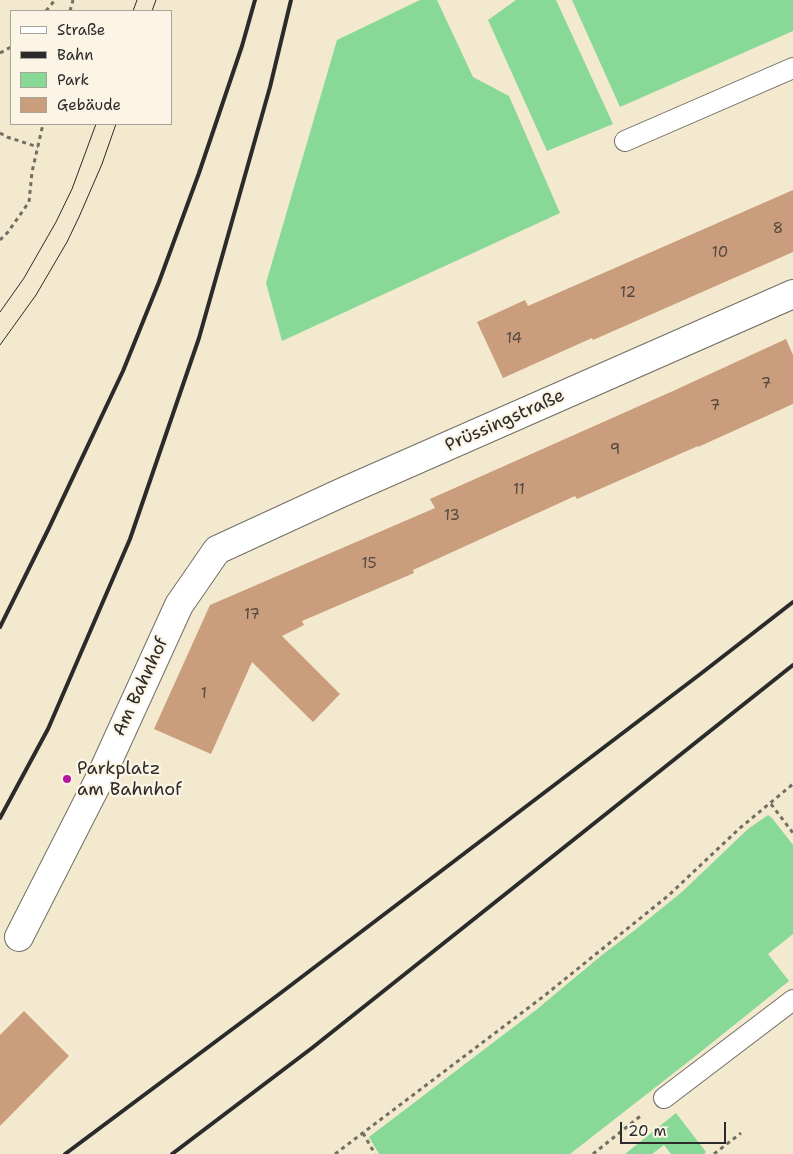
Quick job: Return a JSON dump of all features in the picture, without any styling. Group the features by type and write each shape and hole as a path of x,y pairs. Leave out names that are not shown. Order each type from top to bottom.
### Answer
{"street":[{"name":"Prüssingstraße","path":"217,550 343,492 793,294"},
{"name":"Am Bahnhof","path":"19,937 100,776 178,606 217,550"}],"lane":[{"path":"625,141 793,68"},
{"path":"664,1098 793,1000"}],"path":[{"path":"47,10 56,0"},
{"path":"0,240 8,232 29,202 32,172 43,125"},
{"path":"0,133 8,138 38,147"},
{"path":"335,1154 544,996 669,895 740,828 793,784"},
{"path":"771,804 793,833"},
{"path":"593,1154 664,1098"},
{"path":"363,1133 375,1154"},
{"path":"714,1154 741,1133"}],"green space":[{"path":"420,0 437,0 473,77 509,96 560,213 282,341 266,283 337,40"},
{"path":"516,0 556,0 613,124 547,151 488,20"},
{"path":"572,0 793,0 793,31 620,107"},
{"path":"768,815 793,845 793,934 768,954 789,981 570,1154 379,1154 369,1137 536,1010 683,891 748,829"},
{"path":"676,1113 706,1152 704,1154 671,1154 664,1145 652,1154 625,1154"}],"building":[{"path":"793,190 793,252 503,378 477,322 525,300 528,306"},
{"path":"786,339 793,355 793,404 577,499 575,496 413,570 414,573 302,621 304,625 282,636 340,694 313,722 252,662 211,754 154,729 210,605 435,508 430,499"},
{"path":"24,1011 69,1056 0,1126 0,1035"}],"tram line":[{"path":"133,10 137,0"},
{"path":"152,10 156,0"},
{"path":"0,312 24,278 56,222 72,189 96,125"},
{"path":"0,345 36,295 67,242 102,164 116,125"}],"railway":[{"path":"0,627 123,371 159,282 199,173 242,46 255,0"},
{"path":"0,818 48,729 130,539 199,338 270,87 291,0"},
{"path":"65,1154 278,995 793,602"},
{"path":"172,1154 312,1048 793,665"}],"place":[{"name":"Parkplatz am Bahnhof","path":"67,779"}]}
